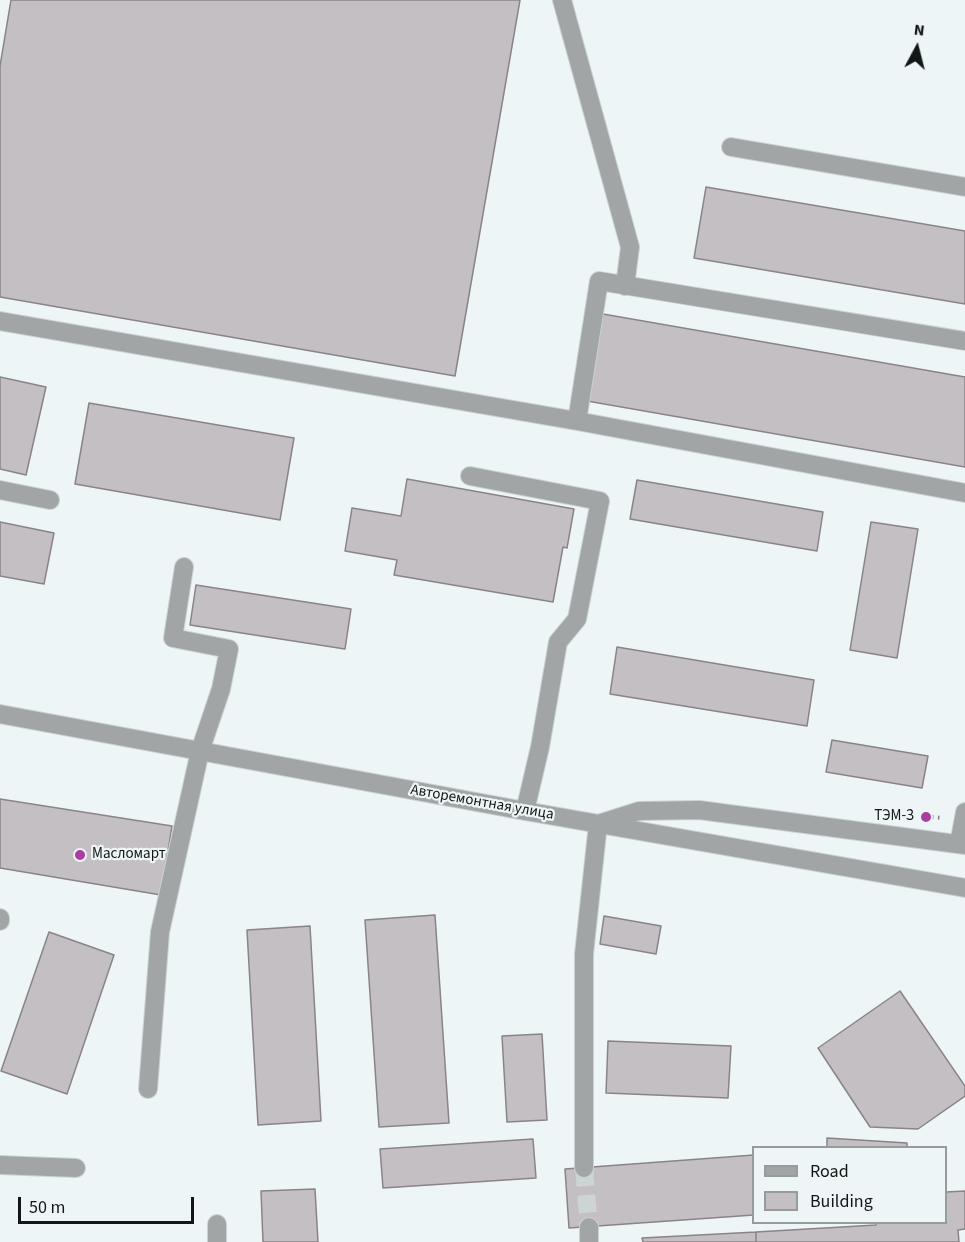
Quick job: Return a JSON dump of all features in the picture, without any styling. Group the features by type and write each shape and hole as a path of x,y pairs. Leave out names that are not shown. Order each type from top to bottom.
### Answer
{"street":[{"path":"562,0 630,247 625,286"},
{"path":"731,147 965,187"},
{"path":"577,421 599,281 965,341"},
{"path":"0,321 577,421 965,493"},
{"path":"470,476 600,501 577,619 558,642 540,747 525,811"},
{"path":"0,490 50,500"},
{"path":"148,1089 160,932 200,751 221,689 229,649 173,638 184,567"},
{"name":"Авторемонтная улица","path":"0,714 525,811 965,888"},
{"path":"584,1168 584,954 598,824 639,810 699,810 962,844 965,812"},
{"path":"0,1165 76,1168"}],"building":[{"path":"11,0 520,0 455,376 0,297 0,66"},
{"path":"706,187 965,231 965,304 694,258"},
{"path":"603,314 965,377 965,467 587,401"},
{"path":"0,377 46,387 26,475 0,469"},
{"path":"89,403 294,438 280,520 75,484"},
{"path":"407,479 574,509 567,548 563,547 553,602 394,575 397,560 345,551 352,508 401,516"},
{"path":"637,480 823,512 817,551 630,519"},
{"path":"0,522 54,533 44,584 0,576"},
{"path":"871,522 918,529 897,658 850,650"},
{"path":"196,585 351,609 345,649 190,625"},
{"path":"617,647 814,680 807,726 610,694"},
{"path":"832,740 928,756 922,788 826,772"},
{"path":"0,799 172,826 161,895 0,868"},
{"path":"435,915 449,1123 379,1127 365,920"},
{"path":"604,916 661,926 656,954 600,944"},
{"path":"310,926 321,1121 258,1125 247,930"},
{"path":"49,932 114,955 67,1094 1,1071"},
{"path":"900,991 965,1086 965,1096 918,1129 870,1127 818,1048"},
{"path":"542,1034 547,1120 507,1122 502,1036"},
{"path":"608,1041 731,1046 728,1098 606,1093"},
{"path":"827,1138 907,1143 907,1146 827,1146"},
{"path":"533,1139 536,1178 383,1188 380,1149"},
{"path":"752,1155 752,1215 569,1228 565,1169"},
{"path":"315,1189 318,1242 263,1242 261,1191"},
{"path":"965,1191 965,1229 958,1230 959,1242 756,1242 756,1232 876,1224 947,1224 947,1192"},
{"path":"756,1232 756,1242 643,1242 642,1238"}],"tunnel":[{"path":"584,1168 589,1227"}],"place":[{"name":"ТЭМ-З","path":"926,817"},
{"name":"Масломарт","path":"80,855"}]}
